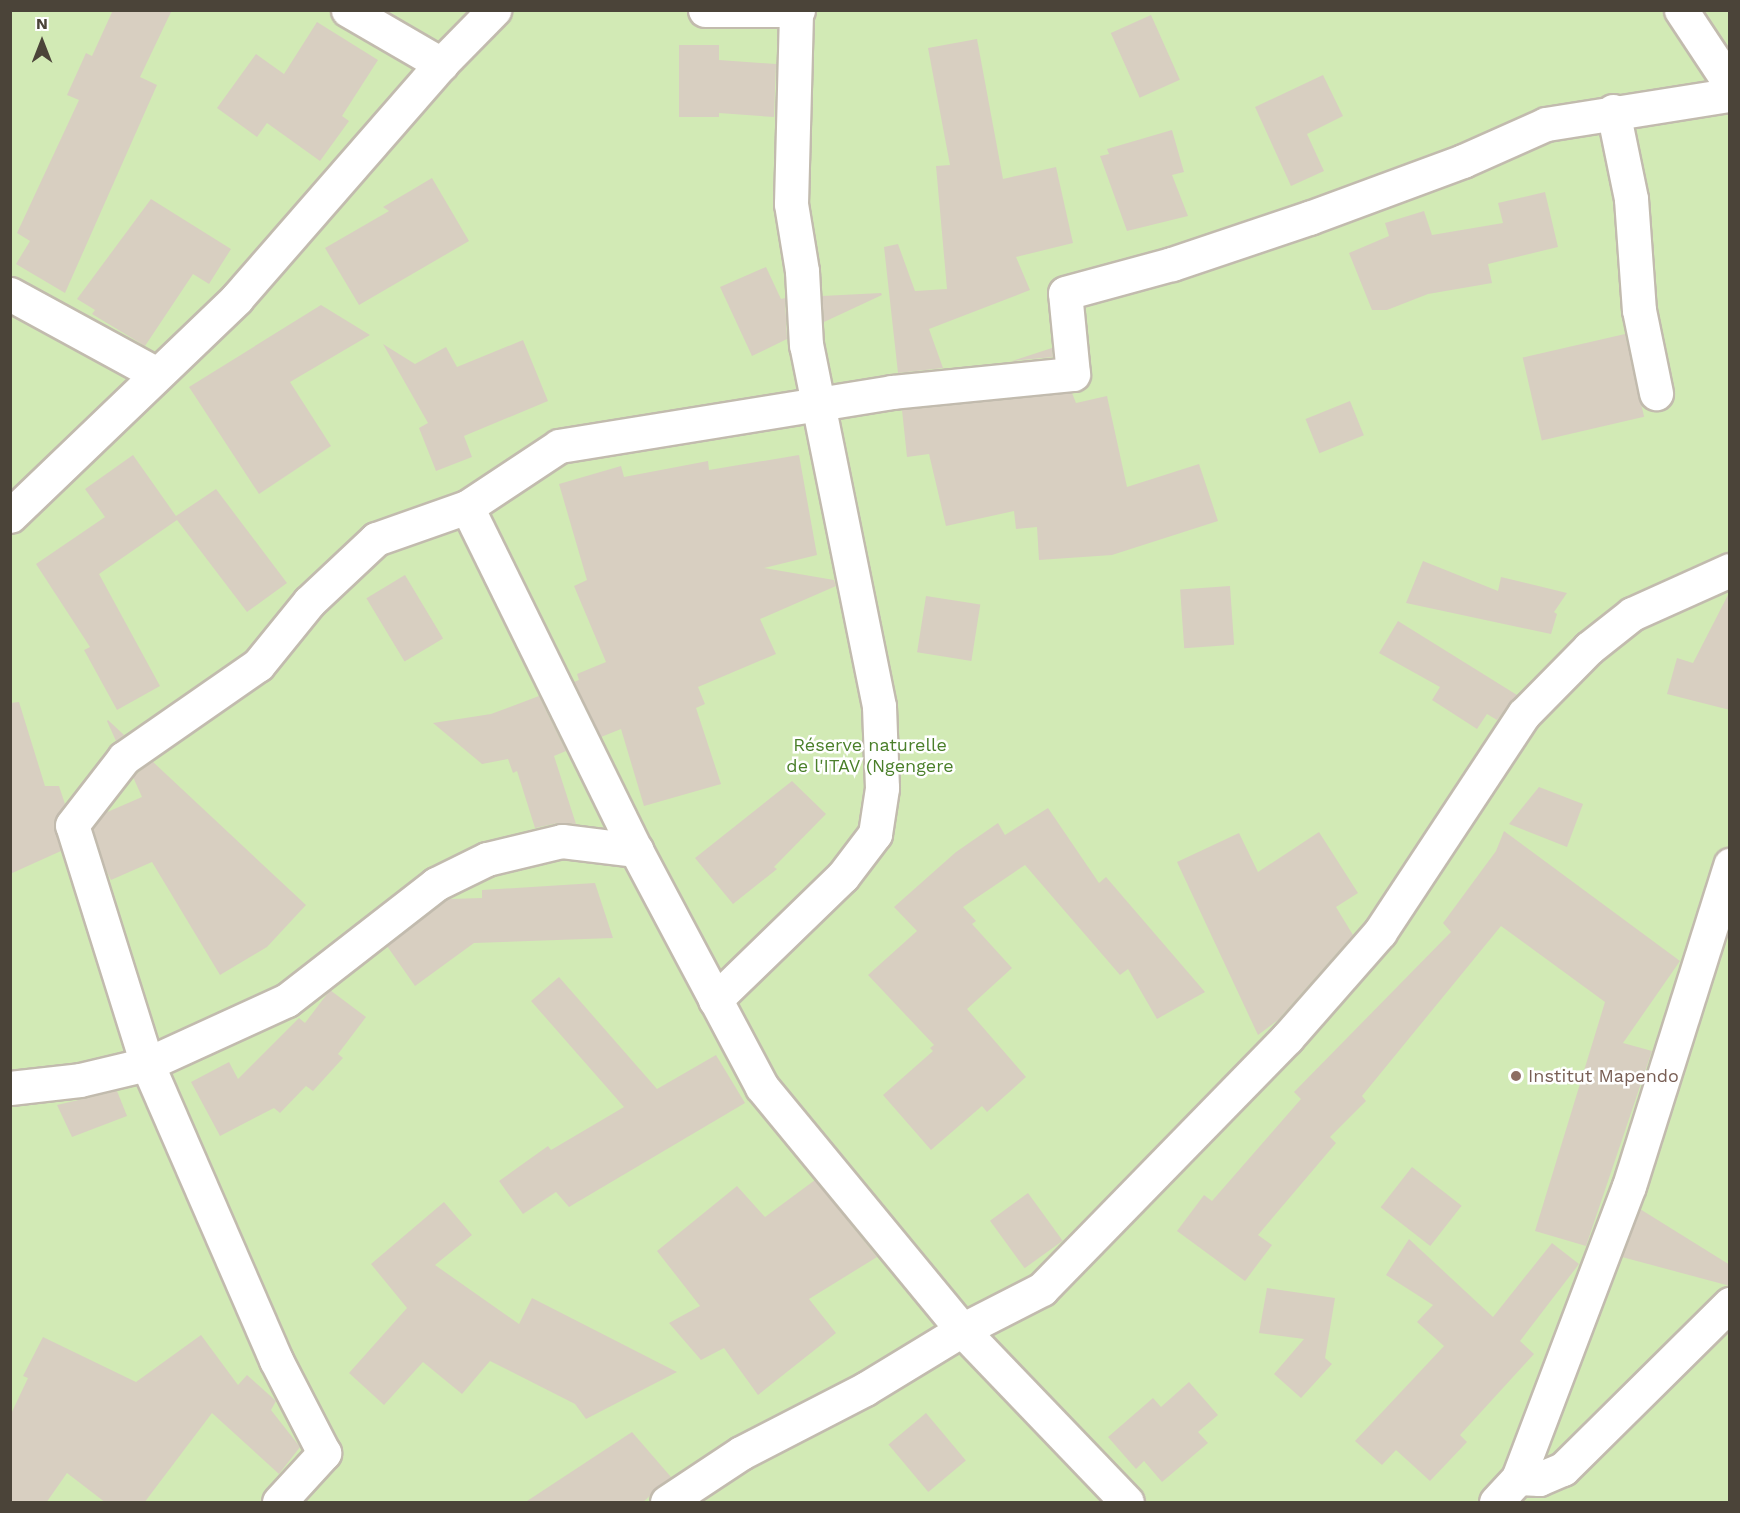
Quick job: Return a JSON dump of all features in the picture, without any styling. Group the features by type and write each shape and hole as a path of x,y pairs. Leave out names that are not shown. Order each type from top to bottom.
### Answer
{"street":[{"path":"348,10 441,64"},
{"path":"10,516 155,374 237,298 441,64 494,10"},
{"path":"705,10 797,11 791,204 802,272 806,345 879,706 882,788 875,834 843,876 716,1000"},
{"path":"1681,10 1730,84"},
{"path":"279,1503 324,1453 276,1360 147,1064 72,825 124,758 258,665 309,602 376,538 467,507 559,446 817,403 1073,374 1065,293 1172,264 1329,211 1462,161 1546,124 1613,111 1730,95"},
{"path":"1613,111 1631,199 1639,310 1656,393"},
{"path":"10,294 155,374"},
{"path":"467,507 636,850 762,1087 962,1330 1127,1503"},
{"path":"667,1503 741,1453 865,1389 962,1330 1042,1289 1287,1038 1380,932 1524,714 1589,648 1632,614 1730,570"},
{"path":"10,1088 80,1080 147,1064 288,1000 436,884 487,858 562,841 636,850"},
{"path":"1496,1503 1518,1478 1629,1186 1730,865"},
{"path":"1518,1478 1539,1479 1563,1469 1730,1304"}],"green space":[{"name":"Réserve naturelle de l'ITAV (Ngengere","path":"11,11 1729,11 1729,1502 11,1502"}],"building":[{"path":"113,10 172,10 140,77 157,85 65,293 16,264 30,241 17,233 79,100 67,95 86,53 92,56"},
{"path":"1151,15 1180,80 1140,98 1111,33"},
{"path":"317,22 378,60 342,116 349,121 320,161 267,123 257,137 217,108 256,54 284,74"},
{"path":"977,39 1003,179 1056,167 1073,243 1016,257 1030,290 929,329 943,368 898,373 884,247 898,244 915,291 947,289 936,166 950,165 928,48"},
{"path":"679,45 719,45 719,60 776,64 774,117 719,113 719,117 679,117"},
{"path":"1323,75 1343,116 1307,134 1324,171 1291,186 1255,107"},
{"path":"1172,130 1184,172 1172,175 1188,216 1127,231 1100,156 1109,154 1107,149"},
{"path":"432,178 469,241 359,305 325,248 389,211 383,207"},
{"path":"1545,192 1558,247 1488,264 1492,283 1428,294 1387,310 1372,310 1349,253 1389,236 1385,223 1424,211 1432,235 1503,223 1498,203"},
{"path":"151,199 231,249 209,284 193,274 145,346 92,314 95,310 77,299"},
{"path":"766,267 781,299 785,298 787,339 752,356 720,287"},
{"path":"881,293 882,295 824,322 822,296"},
{"path":"321,305 370,335 290,382 331,446 259,494 189,387"},
{"path":"1625,334 1644,417 1542,440 1523,358"},
{"path":"523,340 548,401 464,436 472,457 436,471 419,428 428,423 383,344 415,364 446,347 457,367"},
{"path":"1052,348 1053,357 1012,361"},
{"path":"1072,393 1076,403 1107,396 1127,487 1199,464 1218,521 1112,555 1039,560 1037,527 1016,529 1014,511 946,526 929,454 907,457 902,410"},
{"path":"1350,401 1364,435 1319,453 1305,419"},
{"path":"133,455 176,516 216,489 287,583 247,612 177,520 99,574 160,686 117,710 84,650 90,647 36,564 105,517 85,489"},
{"path":"799,455 817,555 764,568 834,580 836,586 760,619 776,654 698,687 705,704 696,708 721,784 644,806 621,729 601,737 574,682 579,680 577,674 606,662 574,586 587,580 559,484 621,466 624,477 708,461 709,470"},
{"path":"1423,561 1498,591 1501,577 1567,593 1554,612 1557,614 1551,634 1406,603"},
{"path":"405,575 443,638 405,662 366,598"},
{"path":"1230,586 1234,645 1184,648 1180,589"},
{"path":"1730,591 1730,710 1667,694 1677,658 1693,663"},
{"path":"926,596 980,605 971,661 917,652"},
{"path":"1398,621 1517,695 1497,720 1487,714 1477,729 1432,700 1440,687 1379,653"},
{"path":"539,696 566,751 554,756 576,824 558,823 535,828 517,771 513,773 508,759 482,764 433,723 491,714"},
{"path":"19,702 45,786 59,786 65,804 54,822 61,851 10,874 10,703"},
{"path":"107,721 124,735 116,741"},
{"path":"152,761 306,905 267,947 220,975 152,862 111,880 105,868 93,829 105,813 142,797 133,777"},
{"path":"792,781 826,814 774,867 777,869 733,904 695,858"},
{"path":"1539,787 1583,804 1567,847 1509,824"},
{"path":"1048,808 1099,883 1106,877 1205,992 1157,1019 1128,969 1120,975 1025,865 963,907 976,921 972,924 1012,968 967,1009 1026,1077 987,1112 982,1106 931,1150 883,1095 933,1051 930,1048 934,1045 868,975 917,931 894,907 956,852 998,823 1005,835"},
{"path":"1504,831 1680,961 1623,1043 1652,1051 1586,1246 1535,1231 1605,1002 1501,926 1362,1096 1366,1101 1330,1137 1336,1143 1258,1235 1272,1245 1245,1281 1177,1231 1204,1195 1212,1201 1301,1099 1294,1092 1451,932 1443,923 1496,851"},
{"path":"1319,832 1358,893 1336,907 1353,935 1278,1020 1258,1035 1177,862 1239,833 1258,872"},
{"path":"595,883 613,938 474,943 415,986 387,946 449,899 482,898 482,890"},
{"path":"559,977 657,1089 716,1055 745,1103 569,1207 556,1192 523,1214 499,1181 548,1146 551,1150 624,1107 531,1001"},
{"path":"330,990 366,1017 338,1054 343,1058 313,1091 306,1086 280,1113 274,1108 220,1136 191,1082 229,1062 238,1079 299,1018 305,1023"},
{"path":"117,1091 127,1116 72,1137 57,1105"},
{"path":"1412,1167 1462,1206 1430,1246 1381,1207"},
{"path":"815,1180 877,1257 809,1299 836,1333 758,1395 724,1348 701,1360 669,1323 700,1306 657,1251 737,1186 765,1217"},
{"path":"1028,1193 1063,1241 1025,1268 990,1221"},
{"path":"444,1202 472,1235 435,1265 519,1324 532,1298 677,1372 586,1419 575,1404 490,1361 462,1394 423,1362 384,1405 349,1373 407,1308 371,1264"},
{"path":"1640,1209 1730,1265 1730,1286 1622,1257"},
{"path":"1409,1239 1493,1317 1552,1243 1579,1264 1520,1341 1534,1354 1460,1435 1467,1442 1430,1481 1396,1450 1382,1465 1355,1441 1444,1346 1417,1322 1433,1305 1386,1275"},
{"path":"1267,1288 1335,1298 1325,1358 1332,1364 1301,1398 1274,1374 1304,1339 1259,1333"},
{"path":"201,1335 238,1385 247,1375 276,1401 271,1410 300,1447 279,1474 212,1413 144,1503 106,1503 67,1473 46,1503 10,1503 10,1416 28,1378 23,1376 43,1337 136,1382"},
{"path":"1189,1382 1218,1415 1198,1432 1208,1443 1162,1482 1144,1461 1136,1469 1108,1437 1153,1398 1161,1407"},
{"path":"926,1413 966,1460 928,1492 888,1444"},
{"path":"632,1432 671,1477 642,1503 524,1503"}],"place":[{"name":"Institut Mapendo","path":"1516,1076"}]}
